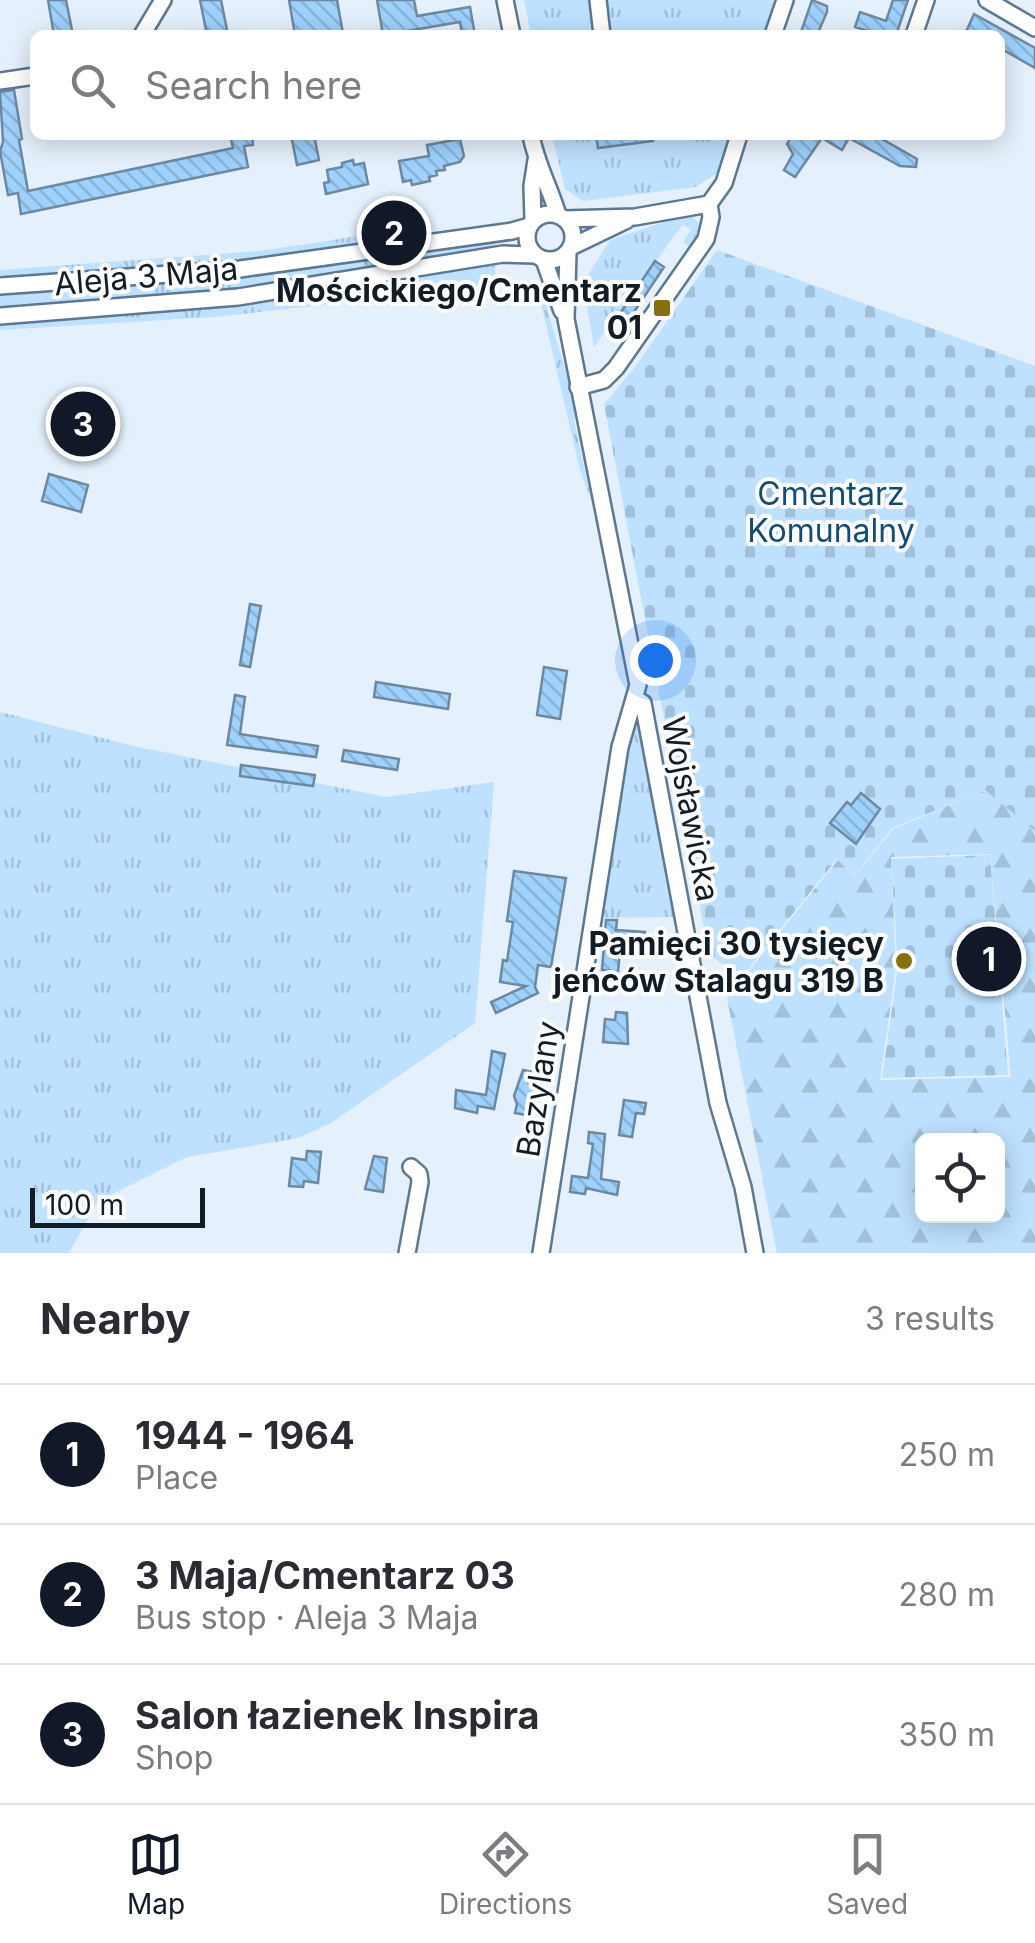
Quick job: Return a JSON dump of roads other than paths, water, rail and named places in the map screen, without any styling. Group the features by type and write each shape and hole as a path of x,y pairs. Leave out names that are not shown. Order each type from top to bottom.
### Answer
{"street":[{"path":"145,30 163,0"},
{"path":"505,0 511,30"},
{"path":"598,0 601,30"},
{"path":"775,30 785,0"},
{"path":"916,30 926,0"},
{"path":"987,0 1035,28"},
{"path":"0,81 30,77"},
{"path":"532,140 536,160 561,217 572,232 570,250"},
{"path":"531,223 540,216 635,217 708,204 724,183 737,140"},
{"path":"536,160 526,242 539,258 561,258 635,217"},
{"path":"578,387 604,380 616,368 706,240 711,217 708,204"},
{"name":"Aleja 3 Maja","path":"0,286 240,269 512,231 531,223"},
{"name":"Wojsławicka","path":"566,320 570,250"},
{"name":"Aleja 3 Maja","path":"0,316 238,296 502,254 539,258"},
{"name":"Wojsławicka","path":"539,258 566,320 636,665 636,698 643,704 718,1103 743,1187 755,1253"},
{"name":"Bazylany","path":"541,1253 620,747 636,698"},
{"path":"407,1253 420,1182 419,1174 410,1167"}],"place":[{"name":"3 Maja/Cmentarz 03","path":"394,233"},
{"name":"Mościckiego/Cmentarz 01","path":"662,308"},
{"name":"Salon łazienek Inspira","path":"83,424"},
{"name":"1944 - 1964","path":"989,959"},
{"name":"Pamięci 30 tysięcy jeńców Stalagu 319 B","path":"904,961"}],"park label":[{"name":"Cmentarz Komunalny","path":"831,512"}]}
